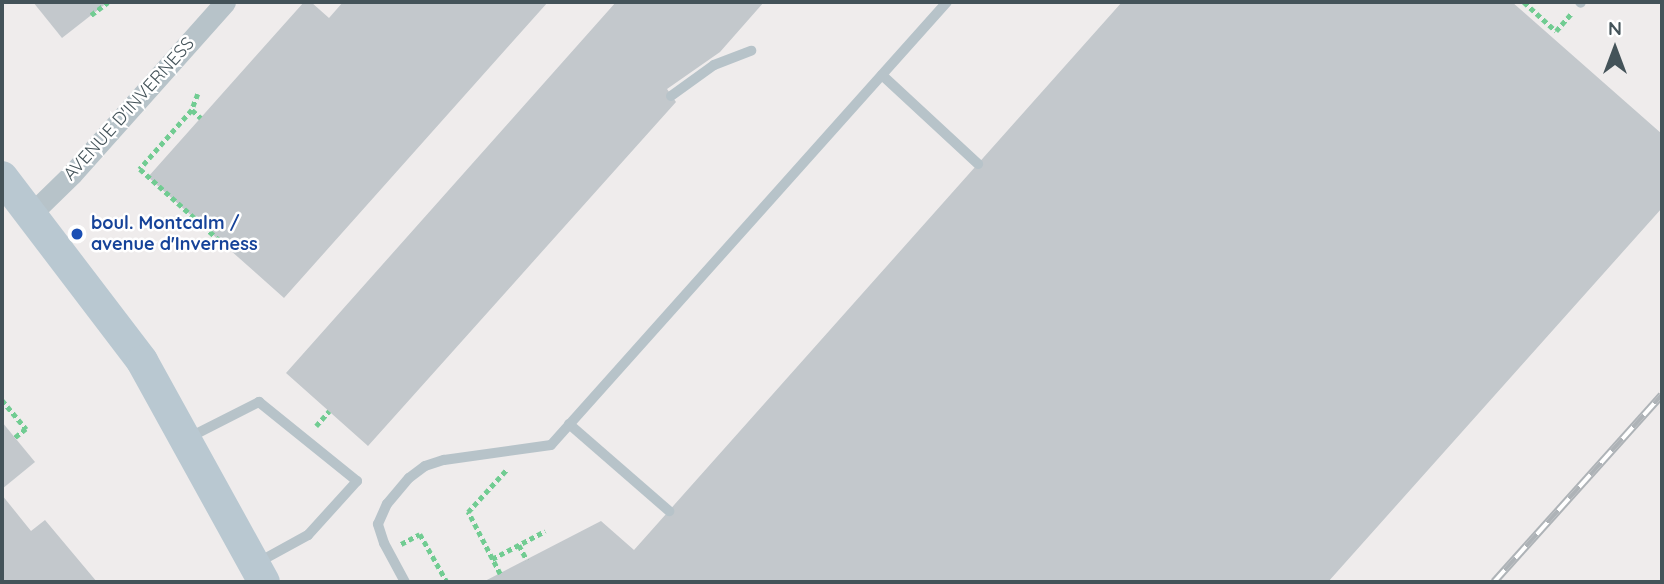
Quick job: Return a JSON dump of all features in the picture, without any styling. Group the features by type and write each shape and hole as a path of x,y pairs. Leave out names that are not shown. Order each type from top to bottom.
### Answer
{"street":[{"name":"AVENUE D'INVERNESS","path":"31,214 72,174 226,2"},
{"path":"2,177 139,355 260,573"}],"lane":[{"path":"405,582 384,543 378,524 387,504 409,478 425,466 444,460 551,445 947,2"},
{"path":"671,96 714,65 751,51"},
{"path":"882,75 978,164"},
{"path":"186,439 259,402 357,481 308,535 260,573"},
{"path":"569,424 668,511"}],"path":[{"path":"91,15 108,2"},
{"path":"1524,2 1556,31"},
{"path":"198,94 192,110 140,169 227,247"},
{"path":"192,110 201,118"},
{"path":"2,400 26,429 15,438"},
{"path":"500,574 468,512 511,464"},
{"path":"492,559 545,531"},
{"path":"420,534 447,582"},
{"path":"519,545 527,560"}],"building":[{"path":"33,2 108,2 62,38"},
{"path":"304,2 311,2 329,18 343,2 548,2 284,298 148,177"},
{"path":"616,2 764,2 720,52 667,89 676,102 368,446 286,373"},
{"path":"1122,2 1512,2 1662,134 1662,208 1328,582 483,582 601,521 634,550"},
{"path":"2,422 35,462 2,489"},
{"path":"2,495 31,531 45,520 97,582 2,582"}],"railway":[{"path":"1494,582 1662,395"}],"place":[{"name":"boul. Montcalm / avenue d'Inverness","path":"77,234"}]}
